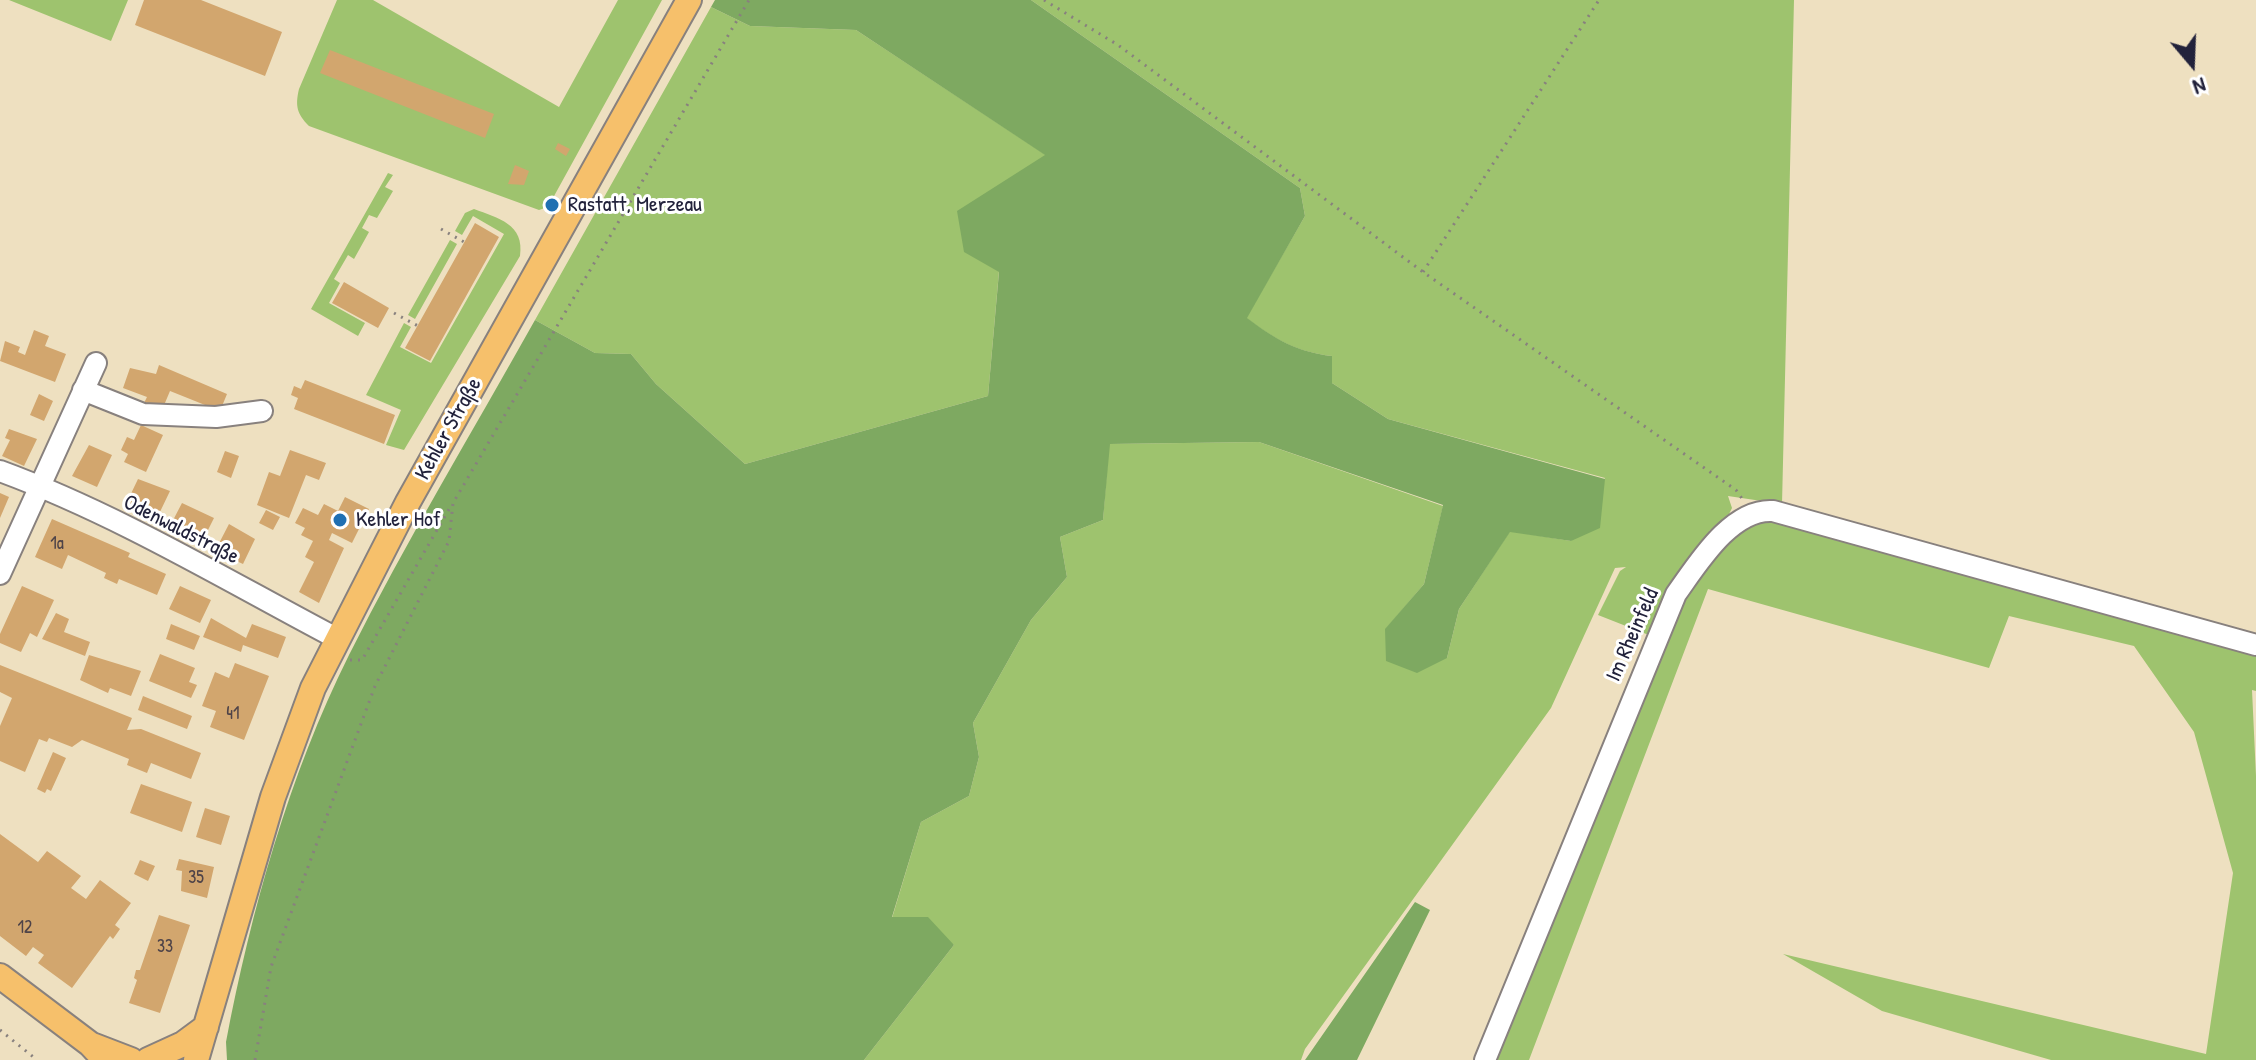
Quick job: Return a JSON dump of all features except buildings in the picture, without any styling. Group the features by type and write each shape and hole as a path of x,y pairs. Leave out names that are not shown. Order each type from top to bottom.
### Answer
{"main road":[{"name":"Kehler Straße","path":"203,1047 277,784 303,708 339,649 413,492 689,0"},
{"path":"0,976 97,1052 131,1060"},
{"path":"148,1060 183,1044 203,1047"}],"street":[{"path":"0,574 96,363"},
{"path":"83,390 143,414 216,417 240,411 262,411"},
{"name":"Odenwaldstraße","path":"0,471 40,486 339,649"},
{"path":"1752,513 1773,511 2256,645"},
{"name":"Im Rheinfeld","path":"1485,1060 1676,594 1699,561 1732,527 1752,513"}],"path":[{"path":"339,649 362,660 749,0"},
{"path":"1044,0 1118,45 1423,272 1736,490 1752,513"},
{"path":"1423,272 1599,0"},
{"path":"441,229 464,242"},
{"path":"394,313 418,326"},
{"path":"255,1060 271,967 375,686 449,541 453,503"},
{"path":"0,1030 37,1060"}],"green space":[{"path":"9,0 128,0 111,41"},
{"path":"337,0 373,0 559,107 618,0 662,0 548,207 539,210 309,126 298,109 299,89"},
{"path":"715,0 1031,0 1300,188 1305,216 1247,318 1287,343 1332,356 1332,383 1388,419 1605,479 1600,528 1571,541 1510,532 1459,609 1447,658 1417,673 1386,661 1385,629 1424,584 1443,505 1259,442 1110,444 1103,520 1060,537 1067,577 1031,620 973,723 979,757 969,796 921,822 892,917 928,917 954,945 864,1060 227,1060 226,1042 247,943 274,844 308,748 349,655 393,570 535,320 595,353 631,354 656,384 745,464 988,396 999,272 964,252 957,211 1045,155 856,30 750,26 711,7"},
{"path":"1031,0 1794,0 1782,504 1728,496 1732,508 1727,518 1709,531 1722,526 1734,513 1779,521 2256,652 2256,691 2252,690 2256,776 2256,1060 2051,1060 1882,1011 1783,954 2206,1054 2233,873 2194,732 2134,646 2009,616 1989,668 1708,589 1529,1060 1492,1060 1664,641 1598,615 1620,571 1626,567 1615,568 1551,708 1305,1049 1301,1060 864,1060 954,945 892,918 921,822 969,796 979,757 973,723 1031,620 1067,577 1060,537 1103,520 1109,444 1259,442 1443,506 1424,584 1385,630 1447,658 1459,609 1510,531 1571,541 1605,478 1388,419 1332,383 1332,356 1286,343 1246,318 1305,216 1300,188"},
{"path":"711,7 750,26 856,30 1046,155 999,271 988,396 745,464 656,384 631,354 595,353 535,320"},
{"path":"388,173 393,175 385,187 393,191 377,218 369,215 362,228 369,232 354,259 348,255 334,279 340,283 329,303 365,323 358,336 311,309"},
{"path":"474,209 500,219 514,229 520,256 404,450 386,445 401,410 366,395 404,323 411,327 400,347 431,363 504,234 473,216 462,235 455,231 465,213"},
{"path":"450,240 457,244 415,319 408,315"},
{"path":"1415,902 1430,910 1357,1060 1305,1060"}],"place":[{"name":"Rastatt, Merzeau","path":"552,205"},
{"name":"Kehler Hof","path":"340,520"}]}
